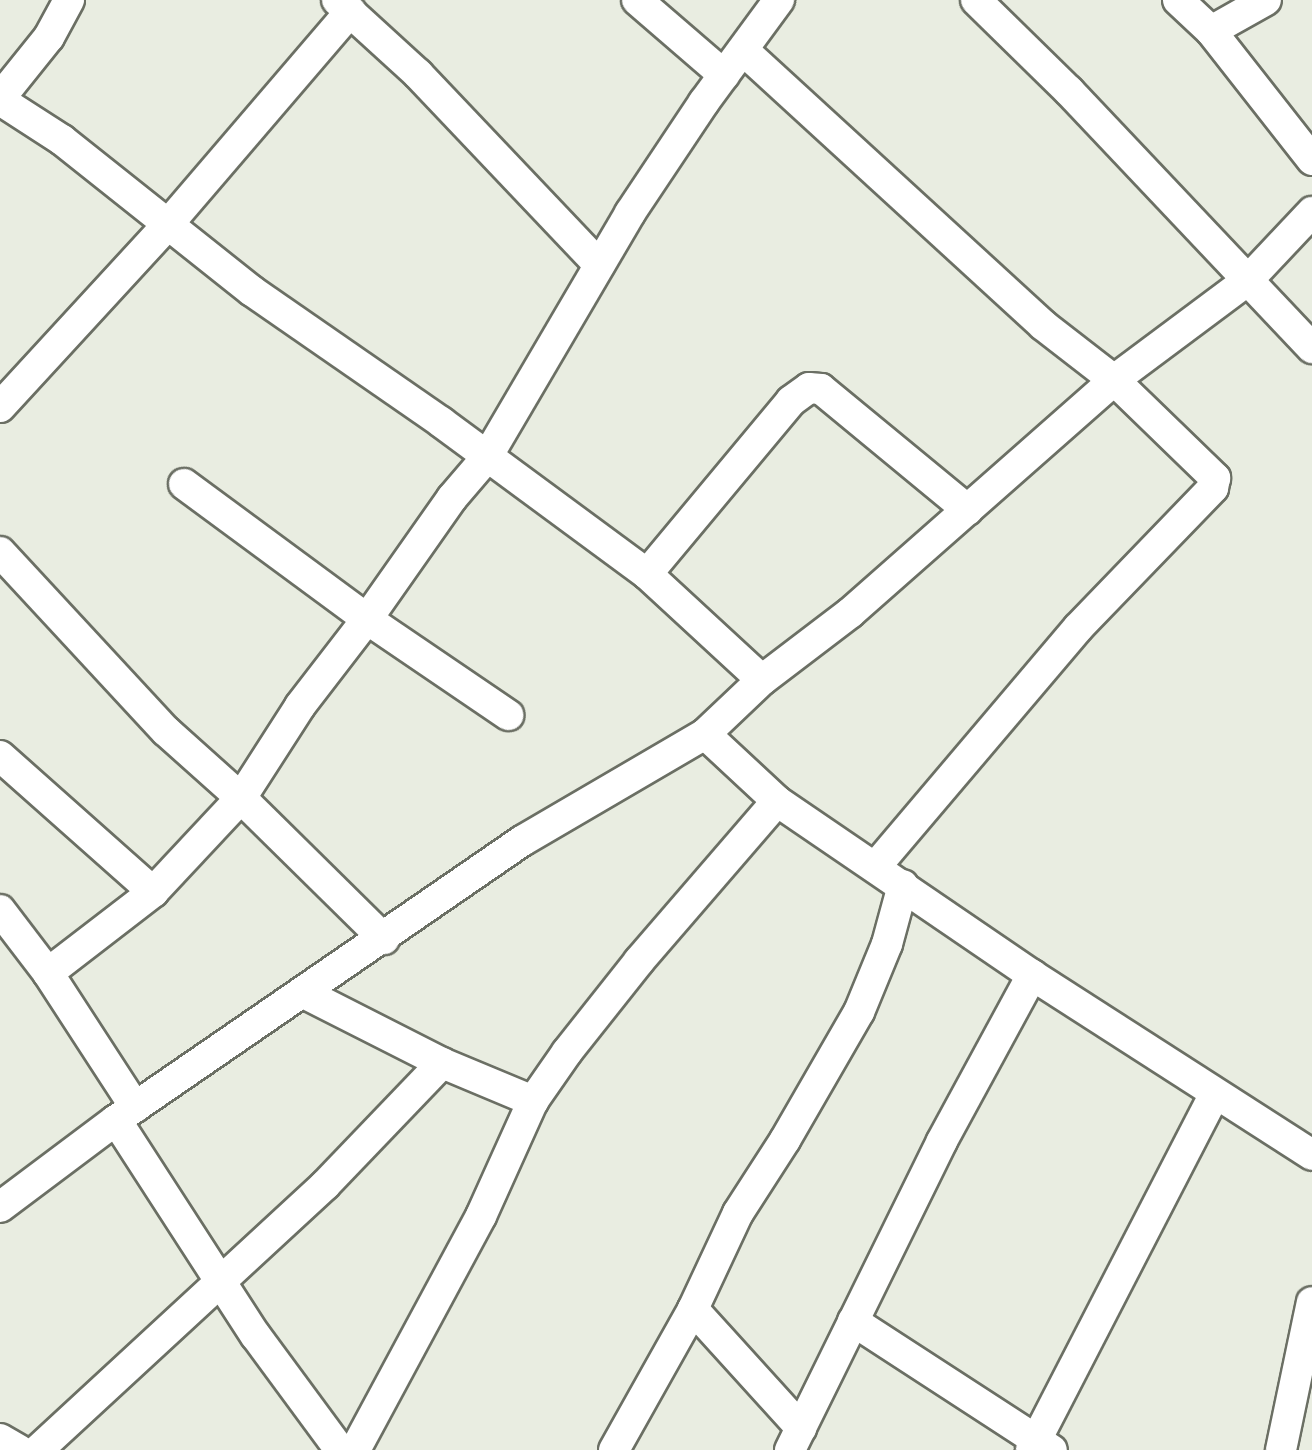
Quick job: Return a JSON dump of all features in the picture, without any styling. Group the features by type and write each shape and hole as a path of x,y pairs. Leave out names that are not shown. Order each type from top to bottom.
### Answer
{"street":[{"path":"69,0 49,37 0,99 62,140 252,291 647,574 762,680"},
{"path":"637,0 724,75"},
{"path":"48,973 153,892 241,798 300,706 367,619 452,498 487,457 630,213 779,0"},
{"path":"976,0 1069,91 1312,348"},
{"path":"1178,0 1211,31 1312,160"},
{"path":"1211,31 1266,0"},
{"path":"0,407 169,223 344,6 418,74 599,265"},
{"path":"743,50 1043,325 1114,380 1214,473 1213,488 1078,628 876,866"},
{"path":"0,1207 126,1114 522,841 705,734 762,680 850,613 1114,380 1247,281 1312,212"},
{"path":"647,574 791,401 809,388 821,389 968,510"},
{"path":"184,484 367,619 508,715"},
{"path":"0,552 166,731 241,798 384,939"},
{"path":"705,734 777,801 1032,975 1214,1095 1312,1155"},
{"path":"0,756 153,892"},
{"path":"355,1450 475,1227 533,1101 567,1052 639,961 777,801"},
{"path":"614,1450 693,1309 738,1213 785,1140 859,1012 887,944 903,885"},
{"path":"0,910 48,973 221,1283 340,1450"},
{"path":"693,1309 795,1439 942,1141 1032,975"},
{"path":"304,993 442,1063 533,1101"},
{"path":"38,1450 325,1185 442,1063"},
{"path":"853,1321 1039,1447 1214,1095"},
{"path":"1281,1450 1312,1302"},
{"path":"1287,1450 1312,1415"},
{"path":"0,1439 19,1450"}]}
